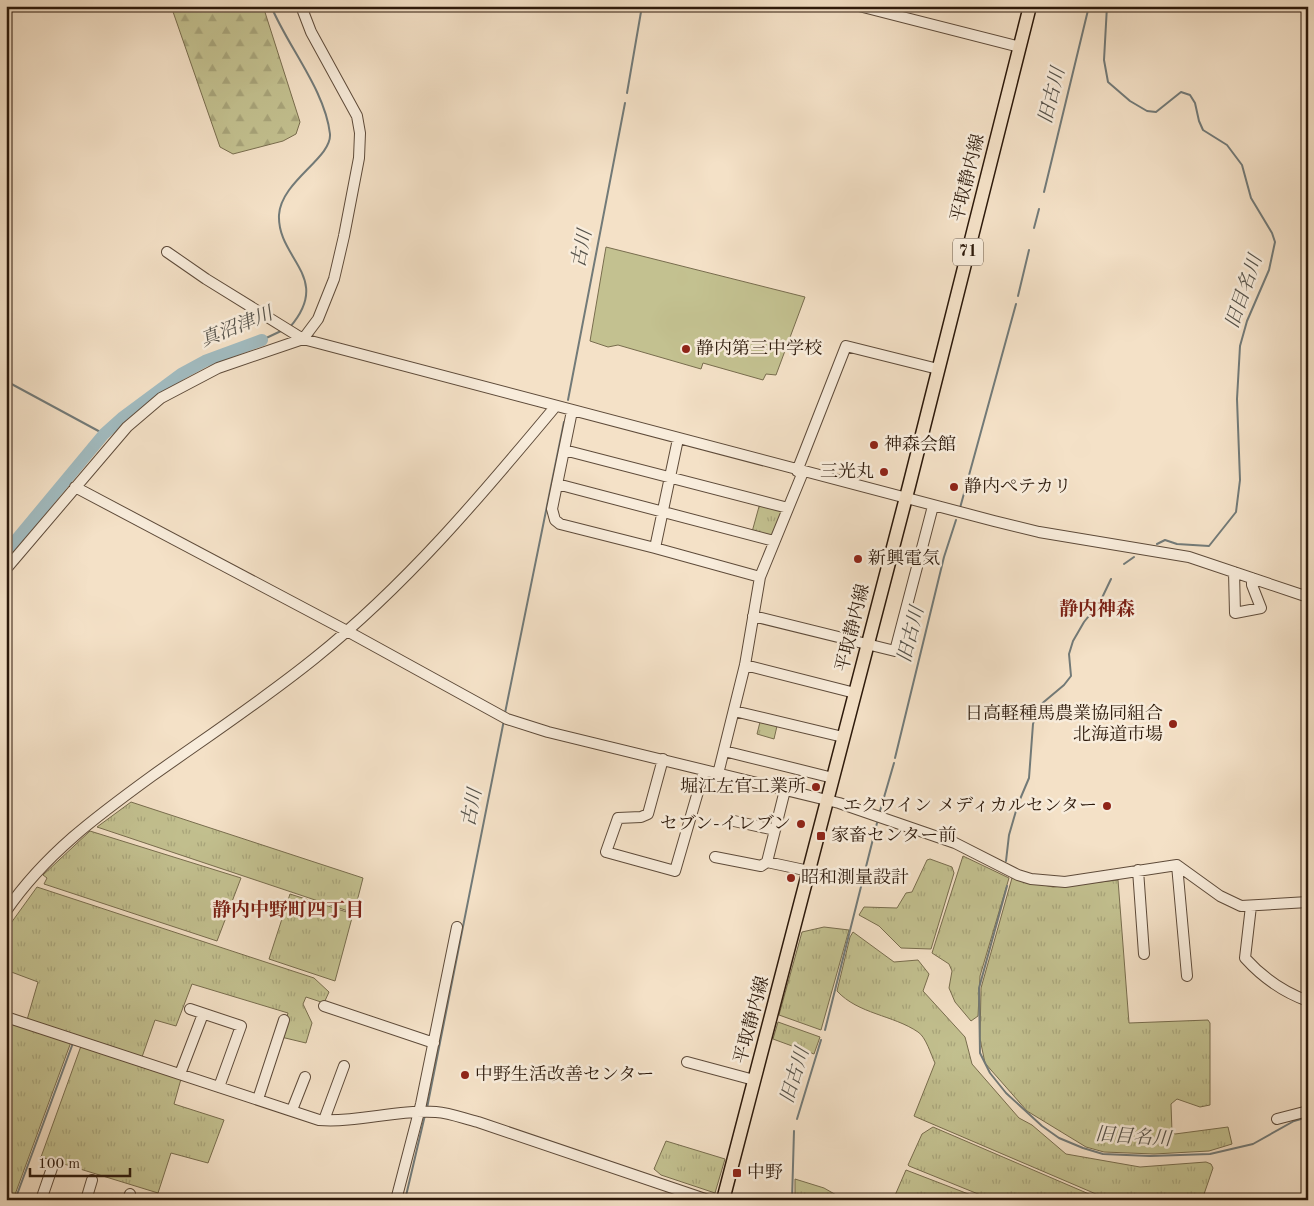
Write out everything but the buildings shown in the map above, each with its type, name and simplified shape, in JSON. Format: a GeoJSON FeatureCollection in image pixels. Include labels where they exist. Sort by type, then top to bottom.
{"type":"FeatureCollection","features":[{"type":"Feature","properties":{"kind":"main road","name":"平取静内線"},"geometry":{"type":"LineString","coordinates":[[723,1200],[905,499],[1030,6]]}},
{"type":"Feature","properties":{"kind":"street"},"geometry":{"type":"LineString","coordinates":[[6,569],[127,427],[161,398],[218,368],[304,339],[318,319],[334,279],[357,168],[360,134],[357,116],[312,32],[301,6]]}},
{"type":"Feature","properties":{"kind":"street"},"geometry":{"type":"LineString","coordinates":[[859,6],[1020,46]]}},
{"type":"Feature","properties":{"kind":"street"},"geometry":{"type":"LineString","coordinates":[[167,252],[206,280],[304,339],[572,412],[933,506],[1039,532],[1189,557],[1308,597]]}},
{"type":"Feature","properties":{"kind":"street"},"geometry":{"type":"LineString","coordinates":[[718,774],[745,665],[760,577],[788,508],[846,346],[938,369]]}},
{"type":"Feature","properties":{"kind":"street"},"geometry":{"type":"LineString","coordinates":[[6,911],[34,875],[86,824],[285,681],[347,631],[406,578],[451,530],[554,407]]}},
{"type":"Feature","properties":{"kind":"street"},"geometry":{"type":"LineString","coordinates":[[572,412],[552,516],[560,524],[760,577]]}},
{"type":"Feature","properties":{"kind":"street"},"geometry":{"type":"LineString","coordinates":[[655,548],[678,439]]}},
{"type":"Feature","properties":{"kind":"street"},"geometry":{"type":"LineString","coordinates":[[564,450],[788,508]]}},
{"type":"Feature","properties":{"kind":"street"},"geometry":{"type":"LineString","coordinates":[[557,484],[774,541]]}},
{"type":"Feature","properties":{"kind":"street"},"geometry":{"type":"LineString","coordinates":[[75,487],[347,631],[504,718],[548,732],[827,800],[956,843],[1018,875],[1031,879],[1065,882],[1177,864],[1230,901],[1241,906],[1308,902]]}},
{"type":"Feature","properties":{"kind":"street"},"geometry":{"type":"LineString","coordinates":[[753,616],[895,651],[933,506]]}},
{"type":"Feature","properties":{"kind":"street"},"geometry":{"type":"LineString","coordinates":[[1234,572],[1235,613],[1261,608],[1252,585],[1252,578]]}},
{"type":"Feature","properties":{"kind":"street"},"geometry":{"type":"LineString","coordinates":[[745,665],[855,693]]}},
{"type":"Feature","properties":{"kind":"street"},"geometry":{"type":"LineString","coordinates":[[734,711],[843,737]]}},
{"type":"Feature","properties":{"kind":"street"},"geometry":{"type":"LineString","coordinates":[[724,750],[833,778]]}},
{"type":"Feature","properties":{"kind":"street"},"geometry":{"type":"LineString","coordinates":[[663,759],[648,814],[641,817],[618,818],[606,852],[675,872],[704,771]]}},
{"type":"Feature","properties":{"kind":"street"},"geometry":{"type":"LineString","coordinates":[[715,857],[761,866],[766,862],[785,790]]}},
{"type":"Feature","properties":{"kind":"street"},"geometry":{"type":"LineString","coordinates":[[734,821],[775,830]]}},
{"type":"Feature","properties":{"kind":"street"},"geometry":{"type":"LineString","coordinates":[[766,862],[809,871]]}},
{"type":"Feature","properties":{"kind":"street"},"geometry":{"type":"LineString","coordinates":[[1177,864],[1187,976]]}},
{"type":"Feature","properties":{"kind":"street"},"geometry":{"type":"LineString","coordinates":[[1138,870],[1144,954]]}},
{"type":"Feature","properties":{"kind":"street"},"geometry":{"type":"LineString","coordinates":[[1251,906],[1245,958],[1274,985],[1292,996],[1308,1001]]}},
{"type":"Feature","properties":{"kind":"street"},"geometry":{"type":"LineString","coordinates":[[396,1200],[424,1113],[434,1042],[457,927]]}},
{"type":"Feature","properties":{"kind":"street"},"geometry":{"type":"LineString","coordinates":[[324,1006],[434,1042]]}},
{"type":"Feature","properties":{"kind":"street"},"geometry":{"type":"LineString","coordinates":[[190,1009],[241,1026],[219,1086]]}},
{"type":"Feature","properties":{"kind":"street"},"geometry":{"type":"LineString","coordinates":[[180,1074],[203,1014]]}},
{"type":"Feature","properties":{"kind":"street"},"geometry":{"type":"LineString","coordinates":[[6,1017],[324,1120],[346,1121],[424,1113],[449,1114],[478,1122],[708,1200]]}},
{"type":"Feature","properties":{"kind":"street"},"geometry":{"type":"LineString","coordinates":[[258,1099],[284,1020]]}},
{"type":"Feature","properties":{"kind":"street"},"geometry":{"type":"LineString","coordinates":[[687,1062],[754,1080]]}},
{"type":"Feature","properties":{"kind":"street"},"geometry":{"type":"LineString","coordinates":[[324,1120],[344,1066]]}},
{"type":"Feature","properties":{"kind":"street"},"geometry":{"type":"LineString","coordinates":[[292,1110],[305,1077]]}},
{"type":"Feature","properties":{"kind":"street"},"geometry":{"type":"LineString","coordinates":[[1277,1119],[1308,1111]]}},
{"type":"Feature","properties":{"kind":"street"},"geometry":{"type":"LineString","coordinates":[[41,1200],[52,1168]]}},
{"type":"Feature","properties":{"kind":"street"},"geometry":{"type":"LineString","coordinates":[[86,1200],[92,1180]]}},
{"type":"Feature","properties":{"kind":"green space"},"geometry":{"type":"Polygon","coordinates":[[[171,6],[263,6],[300,122],[296,134],[283,141],[233,154],[220,147],[171,6]]]}},
{"type":"Feature","properties":{"kind":"green space"},"geometry":{"type":"Polygon","coordinates":[[[606,247],[805,297],[776,375],[766,374],[763,380],[703,363],[701,369],[618,345],[608,347],[590,341],[606,247]]]}},
{"type":"Feature","properties":{"kind":"green space"},"geometry":{"type":"Polygon","coordinates":[[[760,503],[783,512],[773,535],[770,537],[752,532],[760,503]]]}},
{"type":"Feature","properties":{"kind":"green space"},"geometry":{"type":"Polygon","coordinates":[[[760,722],[777,726],[774,739],[757,734],[760,722]]]}},
{"type":"Feature","properties":{"kind":"green space"},"geometry":{"type":"Polygon","coordinates":[[[131,802],[363,878],[354,913],[97,827],[131,802]]]}},
{"type":"Feature","properties":{"kind":"green space"},"geometry":{"type":"Polygon","coordinates":[[[90,831],[241,878],[217,941],[44,884],[47,878],[43,875],[90,831]]]}},
{"type":"Feature","properties":{"kind":"green space"},"geometry":{"type":"Polygon","coordinates":[[[963,856],[1009,878],[980,976],[978,1016],[971,1021],[955,1002],[949,988],[952,971],[949,964],[932,953],[963,856]]]}},
{"type":"Feature","properties":{"kind":"green space"},"geometry":{"type":"Polygon","coordinates":[[[930,859],[952,867],[954,873],[931,949],[901,948],[879,926],[859,915],[864,907],[897,908],[906,893],[912,892],[927,860],[930,859]]]}},
{"type":"Feature","properties":{"kind":"green space"},"geometry":{"type":"Polygon","coordinates":[[[1012,878],[1053,887],[1118,880],[1129,1023],[1208,1020],[1210,1023],[1210,1105],[1200,1107],[1177,1099],[1171,1104],[1172,1132],[1175,1134],[1228,1127],[1232,1144],[1209,1151],[1154,1154],[1104,1152],[1086,1147],[1027,1111],[985,1063],[980,1039],[981,988],[1012,878]]]}},
{"type":"Feature","properties":{"kind":"green space"},"geometry":{"type":"Polygon","coordinates":[[[37,887],[314,978],[329,992],[324,1003],[306,997],[303,1004],[312,1023],[306,1043],[281,1037],[288,1013],[192,984],[176,1026],[155,1020],[142,1057],[27,1020],[38,982],[6,970],[6,930],[37,887]]]}},
{"type":"Feature","properties":{"kind":"green space"},"geometry":{"type":"Polygon","coordinates":[[[290,894],[353,914],[335,981],[269,959],[290,894]]]}},
{"type":"Feature","properties":{"kind":"green space"},"geometry":{"type":"Polygon","coordinates":[[[824,927],[849,930],[821,1030],[779,1015],[802,932],[824,927]]]}},
{"type":"Feature","properties":{"kind":"green space"},"geometry":{"type":"Polygon","coordinates":[[[853,932],[894,962],[918,960],[929,974],[923,991],[965,1037],[972,1064],[1019,1118],[1032,1125],[1066,1154],[1140,1167],[1206,1162],[1211,1164],[1213,1168],[1202,1200],[1110,1200],[914,1116],[935,1063],[921,1034],[908,1026],[855,1005],[837,991],[850,937],[853,932]]]}},
{"type":"Feature","properties":{"kind":"green space"},"geometry":{"type":"Polygon","coordinates":[[[6,1022],[71,1042],[13,1200],[6,1200],[6,1022]]]}},
{"type":"Feature","properties":{"kind":"green space"},"geometry":{"type":"Polygon","coordinates":[[[778,1022],[820,1037],[814,1054],[773,1039],[778,1022]]]}},
{"type":"Feature","properties":{"kind":"green space"},"geometry":{"type":"Polygon","coordinates":[[[81,1046],[181,1079],[174,1104],[224,1120],[208,1163],[171,1153],[158,1193],[41,1157],[81,1046]]]}},
{"type":"Feature","properties":{"kind":"green space"},"geometry":{"type":"Polygon","coordinates":[[[933,1127],[1103,1200],[993,1200],[909,1166],[922,1134],[933,1127]]]}},
{"type":"Feature","properties":{"kind":"green space"},"geometry":{"type":"Polygon","coordinates":[[[666,1141],[725,1159],[715,1193],[661,1175],[654,1169],[666,1141]]]}},
{"type":"Feature","properties":{"kind":"green space"},"geometry":{"type":"Polygon","coordinates":[[[906,1170],[984,1200],[893,1200],[906,1170]]]}},
{"type":"Feature","properties":{"kind":"green space"},"geometry":{"type":"Polygon","coordinates":[[[795,1179],[824,1188],[845,1200],[795,1200],[795,1179]]]}},
{"type":"Feature","properties":{"kind":"waterway","name":"真沼津川"},"geometry":{"type":"LineString","coordinates":[[271,6],[314,85],[327,118],[330,134],[323,152],[288,191],[279,215],[281,230],[286,244],[305,281],[306,295],[302,310],[290,327]]}},
{"type":"Feature","properties":{"kind":"waterway","name":"古川"},"geometry":{"type":"LineString","coordinates":[[627,93],[642,6]]}},
{"type":"Feature","properties":{"kind":"waterway","name":"旧古川"},"geometry":{"type":"LineString","coordinates":[[1044,192],[1089,6]]}},
{"type":"Feature","properties":{"kind":"waterway","name":"旧目名川"},"geometry":{"type":"LineString","coordinates":[[1107,6],[1104,60],[1108,82],[1130,101],[1147,111],[1156,112],[1181,92],[1190,95],[1195,103],[1203,130],[1227,145],[1242,165],[1251,198],[1272,233],[1275,242],[1269,270],[1247,321],[1240,346],[1237,399],[1240,480],[1236,512],[1209,546],[1177,544],[1165,540],[1157,544]]}},
{"type":"Feature","properties":{"kind":"waterway","name":"古川"},"geometry":{"type":"LineString","coordinates":[[568,400],[625,103]]}},
{"type":"Feature","properties":{"kind":"waterway","name":"旧古川"},"geometry":{"type":"LineString","coordinates":[[1034,228],[1039,209]]}},
{"type":"Feature","properties":{"kind":"waterway","name":"旧古川"},"geometry":{"type":"LineString","coordinates":[[1018,296],[1029,250]]}},
{"type":"Feature","properties":{"kind":"waterway","name":"旧古川"},"geometry":{"type":"LineString","coordinates":[[960,508],[1016,304]]}},
{"type":"Feature","properties":{"kind":"waterway","name":"真沼津川"},"geometry":{"type":"LineString","coordinates":[[262,340],[281,331]]}},
{"type":"Feature","properties":{"kind":"waterway","name":"真沼津川"},"geometry":{"type":"LineString","coordinates":[[6,552],[104,434],[123,417],[181,374],[205,361],[262,340]]}},
{"type":"Feature","properties":{"kind":"waterway"},"geometry":{"type":"LineString","coordinates":[[6,381],[104,434]]}},
{"type":"Feature","properties":{"kind":"waterway","name":"古川"},"geometry":{"type":"LineString","coordinates":[[505,713],[564,422]]}},
{"type":"Feature","properties":{"kind":"waterway","name":"旧古川"},"geometry":{"type":"LineString","coordinates":[[895,758],[944,557],[956,520]]}},
{"type":"Feature","properties":{"kind":"waterway","name":"旧目名川"},"geometry":{"type":"LineString","coordinates":[[1124,564],[1134,557]]}},
{"type":"Feature","properties":{"kind":"waterway","name":"旧目名川"},"geometry":{"type":"LineString","coordinates":[[1006,861],[1009,835],[1018,804],[1029,778],[1033,724],[1039,706],[1064,685],[1071,676],[1069,654],[1073,641],[1084,622],[1100,602],[1111,579]]}},
{"type":"Feature","properties":{"kind":"waterway","name":"古川"},"geometry":{"type":"LineString","coordinates":[[427,1108],[504,720]]}},
{"type":"Feature","properties":{"kind":"waterway","name":"旧古川"},"geometry":{"type":"LineString","coordinates":[[880,811],[894,763]]}},
{"type":"Feature","properties":{"kind":"waterway","name":"旧古川"},"geometry":{"type":"LineString","coordinates":[[825,1030],[877,823]]}},
{"type":"Feature","properties":{"kind":"waterway","name":"旧目名川"},"geometry":{"type":"LineString","coordinates":[[1007,886],[979,988],[980,1053],[990,1073],[1006,1093],[1042,1126],[1059,1138],[1103,1154],[1150,1156],[1210,1154],[1253,1144],[1294,1121],[1308,1117]]}},
{"type":"Feature","properties":{"kind":"waterway","name":"旧古川"},"geometry":{"type":"LineString","coordinates":[[797,1119],[821,1040]]}},
{"type":"Feature","properties":{"kind":"waterway"},"geometry":{"type":"LineString","coordinates":[[15,1200],[73,1043]]}},
{"type":"Feature","properties":{"kind":"waterway","name":"古川"},"geometry":{"type":"LineString","coordinates":[[405,1200],[425,1115]]}},
{"type":"Feature","properties":{"kind":"waterway","name":"旧古川"},"geometry":{"type":"LineString","coordinates":[[792,1200],[794,1131]]}},
{"type":"Feature","properties":{"kind":"place","name":"静内第三中学校"},"geometry":{"type":"Point","coordinates":[686,349]}},
{"type":"Feature","properties":{"kind":"place","name":"神森会館"},"geometry":{"type":"Point","coordinates":[874,445]}},
{"type":"Feature","properties":{"kind":"place","name":"三光丸"},"geometry":{"type":"Point","coordinates":[884,472]}},
{"type":"Feature","properties":{"kind":"place","name":"静内ぺテカリ"},"geometry":{"type":"Point","coordinates":[954,487]}},
{"type":"Feature","properties":{"kind":"place","name":"新興電気"},"geometry":{"type":"Point","coordinates":[858,559]}},
{"type":"Feature","properties":{"kind":"place","name":"日高軽種馬農業協同組合 北海道市場"},"geometry":{"type":"Point","coordinates":[1173,724]}},
{"type":"Feature","properties":{"kind":"place","name":"堀江左官工業所"},"geometry":{"type":"Point","coordinates":[816,787]}},
{"type":"Feature","properties":{"kind":"place","name":"エクワイン メディカルセンター"},"geometry":{"type":"Point","coordinates":[1107,806]}},
{"type":"Feature","properties":{"kind":"place","name":"セブン-イレブン"},"geometry":{"type":"Point","coordinates":[801,824]}},
{"type":"Feature","properties":{"kind":"place","name":"家畜センター前"},"geometry":{"type":"Point","coordinates":[821,836]}},
{"type":"Feature","properties":{"kind":"place","name":"昭和測量設計"},"geometry":{"type":"Point","coordinates":[791,878]}},
{"type":"Feature","properties":{"kind":"place","name":"中野生活改善センター"},"geometry":{"type":"Point","coordinates":[465,1075]}},
{"type":"Feature","properties":{"kind":"place","name":"中野"},"geometry":{"type":"Point","coordinates":[737,1173]}},
{"type":"Feature","properties":{"kind":"district","name":"静内神森"},"geometry":{"type":"Point","coordinates":[1097,610]}},
{"type":"Feature","properties":{"kind":"district","name":"静内中野町四丁目"},"geometry":{"type":"Point","coordinates":[288,911]}}]}
